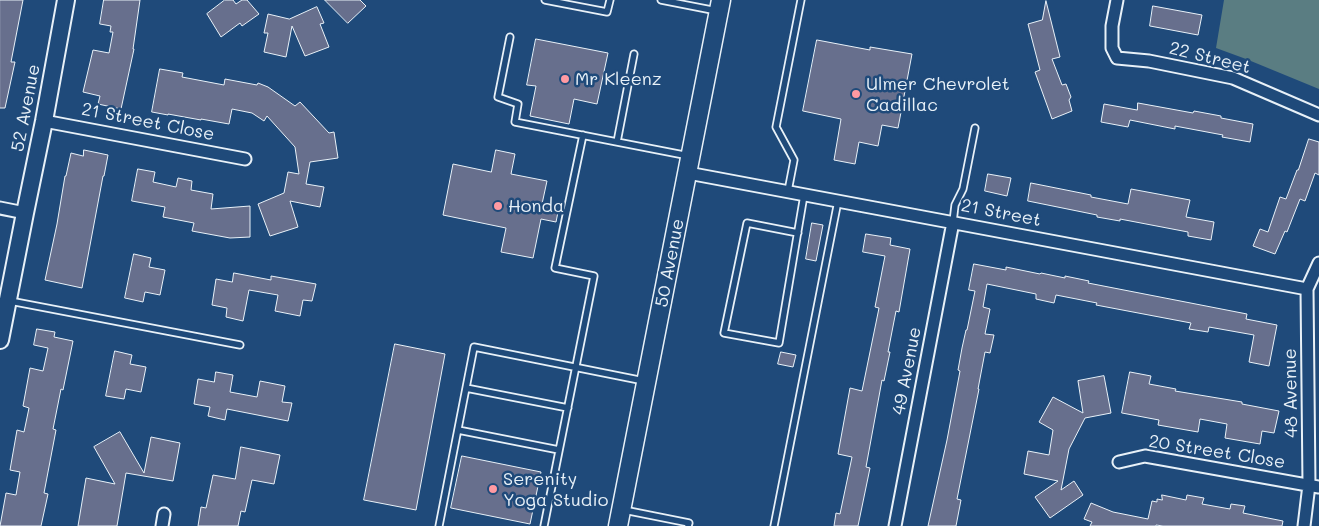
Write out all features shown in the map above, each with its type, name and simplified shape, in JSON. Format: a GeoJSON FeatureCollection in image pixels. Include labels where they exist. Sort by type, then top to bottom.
{"type":"FeatureCollection","features":[{"type":"Feature","properties":{"kind":"main road","name":"50 Avenue"},"geometry":{"type":"LineString","coordinates":[[620,518],[720,6]]}},
{"type":"Feature","properties":{"kind":"street","name":"52 Avenue"},"geometry":{"type":"LineString","coordinates":[[0,340],[66,0]]}},
{"type":"Feature","properties":{"kind":"street","name":"22 Street"},"geometry":{"type":"LineString","coordinates":[[1118,0],[1112,26],[1112,48],[1117,58],[1149,61],[1233,78],[1319,115]]}},
{"type":"Feature","properties":{"kind":"street","name":"21 Street Close"},"geometry":{"type":"LineString","coordinates":[[44,121],[245,159]]}},
{"type":"Feature","properties":{"kind":"street","name":"21 Street"},"geometry":{"type":"LineString","coordinates":[[690,165],[788,192],[1308,289]]}},
{"type":"Feature","properties":{"kind":"street"},"geometry":{"type":"LineString","coordinates":[[0,208],[25,213]]}},
{"type":"Feature","properties":{"kind":"street","name":"49 Avenue"},"geometry":{"type":"LineString","coordinates":[[895,526],[953,222]]}},
{"type":"Feature","properties":{"kind":"street","name":"48 Avenue"},"geometry":{"type":"LineString","coordinates":[[1304,526],[1314,486],[1308,289],[1319,262]]}},
{"type":"Feature","properties":{"kind":"street","name":"20 Street Close"},"geometry":{"type":"LineString","coordinates":[[1119,462],[1146,456],[1314,486]]}},
{"type":"Feature","properties":{"kind":"street"},"geometry":{"type":"LineString","coordinates":[[162,526],[164,514]]}},
{"type":"Feature","properties":{"kind":"lane"},"geometry":{"type":"LineString","coordinates":[[545,0],[607,12],[610,0]]}},
{"type":"Feature","properties":{"kind":"lane"},"geometry":{"type":"LineString","coordinates":[[661,0],[720,6]]}},
{"type":"Feature","properties":{"kind":"lane"},"geometry":{"type":"LineString","coordinates":[[788,192],[794,160],[776,127],[801,0]]}},
{"type":"Feature","properties":{"kind":"lane"},"geometry":{"type":"LineString","coordinates":[[510,37],[498,96],[518,104],[515,122],[617,142],[690,165]]}},
{"type":"Feature","properties":{"kind":"lane"},"geometry":{"type":"LineString","coordinates":[[617,142],[634,54]]}},
{"type":"Feature","properties":{"kind":"lane"},"geometry":{"type":"LineString","coordinates":[[953,222],[955,206],[963,189],[975,128]]}},
{"type":"Feature","properties":{"kind":"lane"},"geometry":{"type":"LineString","coordinates":[[544,526],[594,276],[556,268],[583,136]]}},
{"type":"Feature","properties":{"kind":"lane"},"geometry":{"type":"LineString","coordinates":[[798,233],[747,223],[724,333],[779,343],[798,233],[804,195]]}},
{"type":"Feature","properties":{"kind":"lane"},"geometry":{"type":"LineString","coordinates":[[774,526],[838,201]]}},
{"type":"Feature","properties":{"kind":"lane"},"geometry":{"type":"LineString","coordinates":[[8,301],[240,345]]}},
{"type":"Feature","properties":{"kind":"lane"},"geometry":{"type":"LineString","coordinates":[[439,526],[474,348],[647,382]]}},
{"type":"Feature","properties":{"kind":"lane"},"geometry":{"type":"LineString","coordinates":[[466,388],[568,408]]}},
{"type":"Feature","properties":{"kind":"lane"},"geometry":{"type":"LineString","coordinates":[[458,430],[559,450]]}},
{"type":"Feature","properties":{"kind":"lane"},"geometry":{"type":"LineString","coordinates":[[620,518],[689,523],[688,526]]}},
{"type":"Feature","properties":{"kind":"green space"},"geometry":{"type":"Polygon","coordinates":[[[1224,0],[1319,0],[1319,89],[1216,48],[1224,0]]]}},
{"type":"Feature","properties":{"kind":"building"},"geometry":{"type":"Polygon","coordinates":[[[0,0],[23,0],[11,62],[15,62],[5,108],[0,108],[0,0]]]}},
{"type":"Feature","properties":{"kind":"building"},"geometry":{"type":"Polygon","coordinates":[[[104,0],[140,0],[134,49],[121,109],[98,104],[100,96],[83,92],[93,50],[109,53],[113,32],[110,32],[111,26],[100,24],[104,0]]]}},
{"type":"Feature","properties":{"kind":"building"},"geometry":{"type":"Polygon","coordinates":[[[225,0],[233,0],[236,4],[242,0],[247,0],[259,14],[242,26],[240,23],[221,37],[207,14],[225,0]]]}},
{"type":"Feature","properties":{"kind":"building"},"geometry":{"type":"Polygon","coordinates":[[[325,0],[360,0],[366,6],[348,23],[325,0]]]}},
{"type":"Feature","properties":{"kind":"building"},"geometry":{"type":"Polygon","coordinates":[[[1046,1],[1060,57],[1052,59],[1062,85],[1066,84],[1071,97],[1069,100],[1072,111],[1052,119],[1035,72],[1040,70],[1028,24],[1042,20],[1046,1]]]}},
{"type":"Feature","properties":{"kind":"building"},"geometry":{"type":"Polygon","coordinates":[[[1153,6],[1202,15],[1198,35],[1150,26],[1153,6]]]}},
{"type":"Feature","properties":{"kind":"building"},"geometry":{"type":"Polygon","coordinates":[[[317,7],[324,23],[320,24],[329,47],[305,56],[292,26],[286,57],[264,52],[268,33],[264,33],[268,14],[289,19],[317,7]]]}},
{"type":"Feature","properties":{"kind":"building","name":"Mr Kleenz"},"geometry":{"type":"Polygon","coordinates":[[[536,39],[608,53],[597,104],[574,99],[569,124],[530,116],[536,86],[527,85],[536,39]]]}},
{"type":"Feature","properties":{"kind":"building","name":"Ulmer Chevrolet Cadillac"},"geometry":{"type":"Polygon","coordinates":[[[817,40],[870,50],[870,47],[912,54],[898,128],[882,125],[878,146],[859,142],[855,164],[834,160],[841,119],[803,111],[817,40]]]}},
{"type":"Feature","properties":{"kind":"building"},"geometry":{"type":"Polygon","coordinates":[[[160,69],[183,73],[182,77],[224,85],[225,79],[257,85],[258,83],[268,87],[295,106],[300,102],[329,133],[334,132],[338,158],[310,162],[306,184],[324,187],[320,207],[290,201],[298,227],[270,236],[258,204],[284,193],[288,172],[299,174],[295,147],[267,116],[264,121],[252,113],[232,109],[229,124],[152,112],[160,69]]]}},
{"type":"Feature","properties":{"kind":"building"},"geometry":{"type":"Polygon","coordinates":[[[1138,103],[1193,113],[1194,111],[1253,124],[1250,142],[1175,126],[1175,129],[1130,120],[1128,127],[1101,122],[1104,104],[1137,110],[1138,103]]]}},
{"type":"Feature","properties":{"kind":"building"},"geometry":{"type":"Polygon","coordinates":[[[1309,139],[1319,142],[1319,175],[1315,173],[1305,201],[1300,199],[1287,232],[1285,231],[1275,254],[1253,246],[1260,229],[1268,232],[1280,197],[1286,199],[1309,139]]]}},
{"type":"Feature","properties":{"kind":"building"},"geometry":{"type":"Polygon","coordinates":[[[84,150],[108,155],[82,288],[45,280],[71,153],[83,156],[84,150]]]}},
{"type":"Feature","properties":{"kind":"building","name":"Honda"},"geometry":{"type":"Polygon","coordinates":[[[496,150],[515,154],[511,174],[547,181],[542,204],[559,207],[556,222],[541,219],[533,258],[501,252],[506,228],[443,215],[453,164],[491,172],[496,150]]]}},
{"type":"Feature","properties":{"kind":"building"},"geometry":{"type":"Polygon","coordinates":[[[138,169],[155,172],[153,182],[176,187],[178,178],[192,181],[191,190],[213,194],[211,209],[250,206],[250,237],[230,238],[192,231],[194,223],[163,217],[165,207],[132,201],[138,169]]]}},
{"type":"Feature","properties":{"kind":"building"},"geometry":{"type":"Polygon","coordinates":[[[988,174],[1011,178],[1007,196],[985,191],[988,174]]]}},
{"type":"Feature","properties":{"kind":"building"},"geometry":{"type":"Polygon","coordinates":[[[1031,183],[1128,204],[1131,189],[1190,200],[1186,217],[1214,222],[1211,240],[1188,236],[1188,232],[1120,219],[1120,221],[1097,217],[1097,215],[1028,201],[1031,183]]]}},
{"type":"Feature","properties":{"kind":"building"},"geometry":{"type":"Polygon","coordinates":[[[812,223],[823,225],[816,261],[806,259],[812,223]]]}},
{"type":"Feature","properties":{"kind":"building"},"geometry":{"type":"Polygon","coordinates":[[[866,234],[891,238],[890,245],[910,249],[899,312],[896,311],[888,352],[890,352],[884,381],[882,380],[866,467],[870,468],[858,526],[834,526],[836,513],[840,514],[852,457],[838,454],[850,388],[862,391],[879,308],[875,307],[885,256],[863,252],[866,234]]]}},
{"type":"Feature","properties":{"kind":"building"},"geometry":{"type":"Polygon","coordinates":[[[134,254],[151,258],[149,267],[165,270],[160,295],[145,292],[143,302],[125,298],[134,254]]]}},
{"type":"Feature","properties":{"kind":"building"},"geometry":{"type":"Polygon","coordinates":[[[974,264],[1006,270],[1006,267],[1065,278],[1065,276],[1089,281],[1088,283],[1247,314],[1246,319],[1277,325],[1269,366],[1249,362],[1254,335],[1209,327],[1208,332],[1189,329],[1191,323],[1096,305],[1097,303],[1056,295],[1054,303],[1036,299],[1036,294],[987,284],[983,307],[990,309],[985,334],[994,335],[990,353],[985,352],[957,499],[961,500],[956,526],[928,526],[947,440],[960,371],[958,370],[962,348],[975,291],[969,290],[974,264]]]}},
{"type":"Feature","properties":{"kind":"building"},"geometry":{"type":"Polygon","coordinates":[[[234,273],[271,280],[271,276],[316,284],[312,301],[303,300],[300,316],[275,311],[278,295],[249,290],[243,321],[226,317],[227,308],[212,305],[216,279],[232,282],[234,273]]]}},
{"type":"Feature","properties":{"kind":"building"},"geometry":{"type":"Polygon","coordinates":[[[37,329],[55,332],[54,337],[73,341],[53,429],[56,430],[44,493],[48,494],[41,526],[0,526],[6,493],[16,495],[20,472],[10,470],[17,430],[24,432],[29,408],[23,406],[30,368],[43,371],[48,348],[34,345],[37,329]]]}},
{"type":"Feature","properties":{"kind":"building"},"geometry":{"type":"Polygon","coordinates":[[[395,344],[445,354],[416,510],[364,500],[395,344]]]}},
{"type":"Feature","properties":{"kind":"building"},"geometry":{"type":"Polygon","coordinates":[[[115,351],[132,355],[130,364],[146,367],[141,392],[126,389],[124,399],[106,396],[115,351]]]}},
{"type":"Feature","properties":{"kind":"building"},"geometry":{"type":"Polygon","coordinates":[[[781,352],[796,355],[793,367],[778,364],[781,352]]]}},
{"type":"Feature","properties":{"kind":"building"},"geometry":{"type":"Polygon","coordinates":[[[216,372],[233,375],[230,392],[257,397],[260,381],[285,386],[282,402],[292,403],[288,421],[227,409],[225,420],[208,416],[210,407],[194,404],[198,379],[214,382],[216,372]]]}},
{"type":"Feature","properties":{"kind":"building"},"geometry":{"type":"Polygon","coordinates":[[[1130,372],[1151,376],[1149,384],[1176,389],[1175,391],[1242,402],[1242,404],[1279,411],[1274,433],[1262,431],[1260,444],[1225,438],[1227,424],[1200,419],[1198,432],[1158,425],[1159,420],[1122,413],[1130,372]]]}},
{"type":"Feature","properties":{"kind":"building"},"geometry":{"type":"Polygon","coordinates":[[[1104,376],[1111,413],[1085,418],[1069,449],[1061,490],[1074,481],[1083,495],[1050,518],[1035,497],[1058,481],[1024,474],[1028,451],[1049,455],[1053,430],[1039,422],[1053,397],[1083,413],[1078,381],[1104,376]]]}},
{"type":"Feature","properties":{"kind":"building"},"geometry":{"type":"Polygon","coordinates":[[[120,432],[144,473],[151,437],[180,443],[173,481],[126,473],[117,526],[78,526],[86,478],[115,484],[94,447],[120,432]]]}},
{"type":"Feature","properties":{"kind":"building"},"geometry":{"type":"Polygon","coordinates":[[[241,447],[280,455],[274,484],[252,480],[245,512],[241,511],[238,526],[198,526],[201,507],[206,508],[213,475],[235,479],[241,447]]]}},
{"type":"Feature","properties":{"kind":"building"},"geometry":{"type":"Polygon","coordinates":[[[462,456],[541,472],[530,524],[451,508],[462,456]]]}},
{"type":"Feature","properties":{"kind":"building"},"geometry":{"type":"Polygon","coordinates":[[[1162,495],[1186,500],[1187,495],[1204,498],[1202,504],[1230,509],[1231,504],[1245,506],[1243,513],[1283,521],[1282,526],[1090,526],[1092,522],[1084,519],[1091,503],[1113,512],[1148,519],[1152,501],[1162,500],[1162,495]]]}},
{"type":"Feature","properties":{"kind":"place","name":"Mr Kleenz"},"geometry":{"type":"Point","coordinates":[565,79]}},
{"type":"Feature","properties":{"kind":"place","name":"Ulmer Chevrolet Cadillac"},"geometry":{"type":"Point","coordinates":[856,94]}},
{"type":"Feature","properties":{"kind":"place","name":"Honda"},"geometry":{"type":"Point","coordinates":[498,206]}},
{"type":"Feature","properties":{"kind":"place","name":"Serenity Yoga Studio"},"geometry":{"type":"Point","coordinates":[493,489]}}]}
